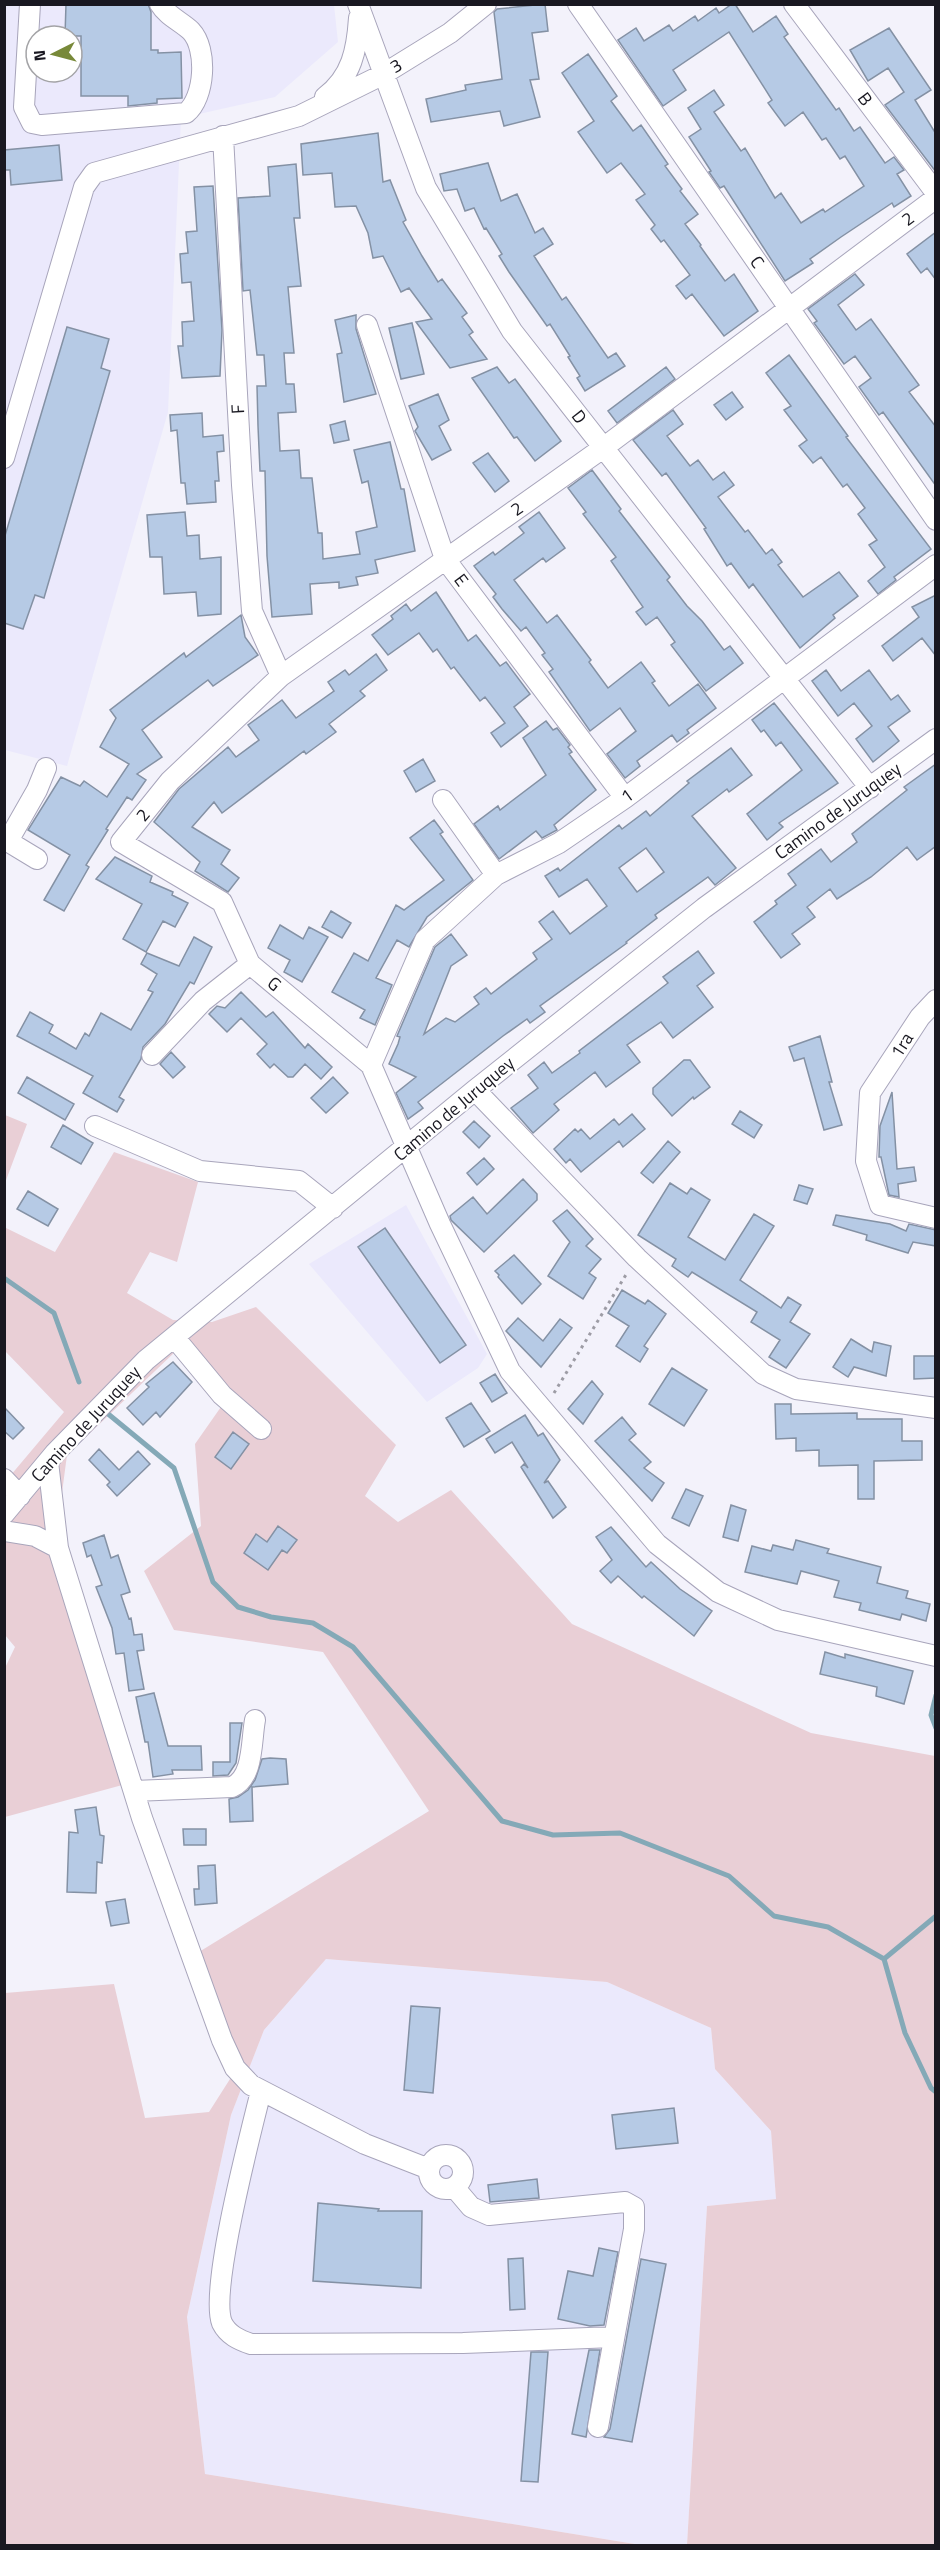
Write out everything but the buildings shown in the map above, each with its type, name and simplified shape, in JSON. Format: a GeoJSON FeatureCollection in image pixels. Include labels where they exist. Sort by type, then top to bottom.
{"type":"FeatureCollection","features":[{"type":"Feature","properties":{"kind":"street"},"geometry":{"type":"LineString","coordinates":[[30,4],[24,107],[32,123],[42,125],[186,113],[192,108],[198,96],[201,50],[193,33],[160,4]]}},
{"type":"Feature","properties":{"kind":"street","name":"3"},"geometry":{"type":"LineString","coordinates":[[4,458],[84,187],[94,173],[299,116],[382,75],[450,33],[486,4]]}},
{"type":"Feature","properties":{"kind":"street","name":"C"},"geometry":{"type":"LineString","coordinates":[[578,4],[936,520]]}},
{"type":"Feature","properties":{"kind":"street","name":"B"},"geometry":{"type":"LineString","coordinates":[[794,4],[936,193]]}},
{"type":"Feature","properties":{"kind":"street","name":"3"},"geometry":{"type":"LineString","coordinates":[[299,116],[333,91],[351,67],[357,43],[359,8]]}},
{"type":"Feature","properties":{"kind":"street","name":"D"},"geometry":{"type":"LineString","coordinates":[[359,8],[382,75],[432,198],[512,331],[870,788]]}},
{"type":"Feature","properties":{"kind":"street","name":"F"},"geometry":{"type":"LineString","coordinates":[[223,136],[242,485],[252,611],[281,676]]}},
{"type":"Feature","properties":{"kind":"street","name":"2"},"geometry":{"type":"LineString","coordinates":[[121,842],[170,781],[281,676],[603,448],[936,198]]}},
{"type":"Feature","properties":{"kind":"street","name":"E"},"geometry":{"type":"LineString","coordinates":[[367,325],[445,559],[626,798]]}},
{"type":"Feature","properties":{"kind":"street","name":"1"},"geometry":{"type":"LineString","coordinates":[[371,1065],[425,940],[496,875],[559,843],[626,798],[936,565]]}},
{"type":"Feature","properties":{"kind":"street","name":"Camino de Juruquey"},"geometry":{"type":"LineString","coordinates":[[4,1514],[48,1462],[146,1360],[406,1149],[475,1090],[704,908],[936,739]]}},
{"type":"Feature","properties":{"kind":"street"},"geometry":{"type":"LineString","coordinates":[[37,859],[6,840],[37,790],[46,768]]}},
{"type":"Feature","properties":{"kind":"street"},"geometry":{"type":"LineString","coordinates":[[443,800],[496,875]]}},
{"type":"Feature","properties":{"kind":"street","name":"G"},"geometry":{"type":"LineString","coordinates":[[121,842],[222,902],[250,964],[371,1065],[406,1149],[487,1328],[510,1371],[542,1412],[657,1544],[718,1592],[778,1620],[936,1656]]}},
{"type":"Feature","properties":{"kind":"street"},"geometry":{"type":"LineString","coordinates":[[152,1055],[203,1000],[250,964]]}},
{"type":"Feature","properties":{"kind":"street","name":"1ra"},"geometry":{"type":"LineString","coordinates":[[936,1000],[920,1017],[870,1093],[866,1161],[880,1205],[936,1218]]}},
{"type":"Feature","properties":{"kind":"street"},"geometry":{"type":"LineString","coordinates":[[475,1090],[637,1258],[764,1374],[796,1389],[936,1408]]}},
{"type":"Feature","properties":{"kind":"street"},"geometry":{"type":"LineString","coordinates":[[95,1126],[200,1171],[298,1181],[333,1208]]}},
{"type":"Feature","properties":{"kind":"street"},"geometry":{"type":"LineString","coordinates":[[174,1337],[222,1395],[261,1429]]}},
{"type":"Feature","properties":{"kind":"street"},"geometry":{"type":"LineString","coordinates":[[48,1462],[58,1548],[134,1791],[222,2040],[235,2068],[251,2085],[261,2091],[364,2144],[429,2169]]}},
{"type":"Feature","properties":{"kind":"street"},"geometry":{"type":"LineString","coordinates":[[4,1479],[20,1496]]}},
{"type":"Feature","properties":{"kind":"street"},"geometry":{"type":"LineString","coordinates":[[4,1531],[35,1536],[58,1548]]}},
{"type":"Feature","properties":{"kind":"street"},"geometry":{"type":"LineString","coordinates":[[134,1791],[232,1787],[241,1783],[247,1774],[255,1720]]}},
{"type":"Feature","properties":{"kind":"street"},"geometry":{"type":"LineString","coordinates":[[261,2091],[236,2193],[219,2302],[222,2322],[232,2336],[251,2344],[463,2343],[613,2337]]}},
{"type":"Feature","properties":{"kind":"street"},"geometry":{"type":"LineString","coordinates":[[429,2169],[440,2156],[456,2159],[463,2175],[454,2187]]}},
{"type":"Feature","properties":{"kind":"street"},"geometry":{"type":"LineString","coordinates":[[429,2169],[431,2180],[438,2187],[454,2187],[471,2207],[489,2215],[631,2204],[636,2214],[634,2229],[598,2427]]}},
{"type":"Feature","properties":{"kind":"path"},"geometry":{"type":"LineString","coordinates":[[542,1412],[579,1356],[594,1326],[637,1258]]}},
{"type":"Feature","properties":{"kind":"shaded area"},"geometry":{"type":"Polygon","coordinates":[[[4,5],[334,5],[338,42],[275,97],[181,118],[168,412],[67,766],[5,750],[4,5]]]}},
{"type":"Feature","properties":{"kind":"shaded area"},"geometry":{"type":"Polygon","coordinates":[[[5,1115],[27,1124],[5,1183],[5,1115]]]}},
{"type":"Feature","properties":{"kind":"shaded area"},"geometry":{"type":"Polygon","coordinates":[[[114,1152],[198,1182],[177,1262],[150,1252],[127,1293],[173,1320],[212,1322],[256,1307],[396,1445],[365,1496],[398,1522],[451,1490],[572,1624],[811,1733],[935,1756],[935,2545],[687,2545],[707,2206],[776,2199],[771,2131],[715,2069],[711,2028],[607,1982],[326,1959],[264,2030],[231,2115],[187,2317],[205,2474],[641,2545],[5,2545],[5,1993],[114,1984],[145,2118],[209,2112],[237,2068],[194,1955],[429,1811],[323,1652],[174,1630],[144,1571],[201,1526],[195,1444],[223,1404],[177,1350],[67,1455],[54,1553],[126,1784],[5,1817],[5,1668],[15,1647],[5,1635],[5,1482],[64,1412],[5,1351],[4,1227],[55,1252],[114,1152]]]}},
{"type":"Feature","properties":{"kind":"shaded area"},"geometry":{"type":"Polygon","coordinates":[[[406,1205],[487,1354],[478,1368],[427,1402],[309,1264],[406,1205]]]}},
{"type":"Feature","properties":{"kind":"shaded area"},"geometry":{"type":"Polygon","coordinates":[[[326,1959],[607,1982],[711,2028],[715,2069],[771,2131],[776,2199],[707,2206],[687,2545],[641,2545],[205,2474],[187,2317],[231,2115],[264,2030],[326,1959]]]}},
{"type":"Feature","properties":{"kind":"waterway"},"geometry":{"type":"LineString","coordinates":[[4,1278],[54,1313],[79,1382]]}},
{"type":"Feature","properties":{"kind":"waterway"},"geometry":{"type":"LineString","coordinates":[[107,1413],[174,1468],[213,1582],[238,1607],[271,1617],[313,1623],[353,1647],[502,1821],[553,1835],[620,1833],[729,1876],[774,1916],[828,1927],[884,1959],[905,2033],[931,2088],[936,2092]]}},
{"type":"Feature","properties":{"kind":"waterway"},"geometry":{"type":"LineString","coordinates":[[936,1695],[931,1715],[936,1728]]}},
{"type":"Feature","properties":{"kind":"waterway"},"geometry":{"type":"LineString","coordinates":[[884,1959],[936,1916]]}}]}
